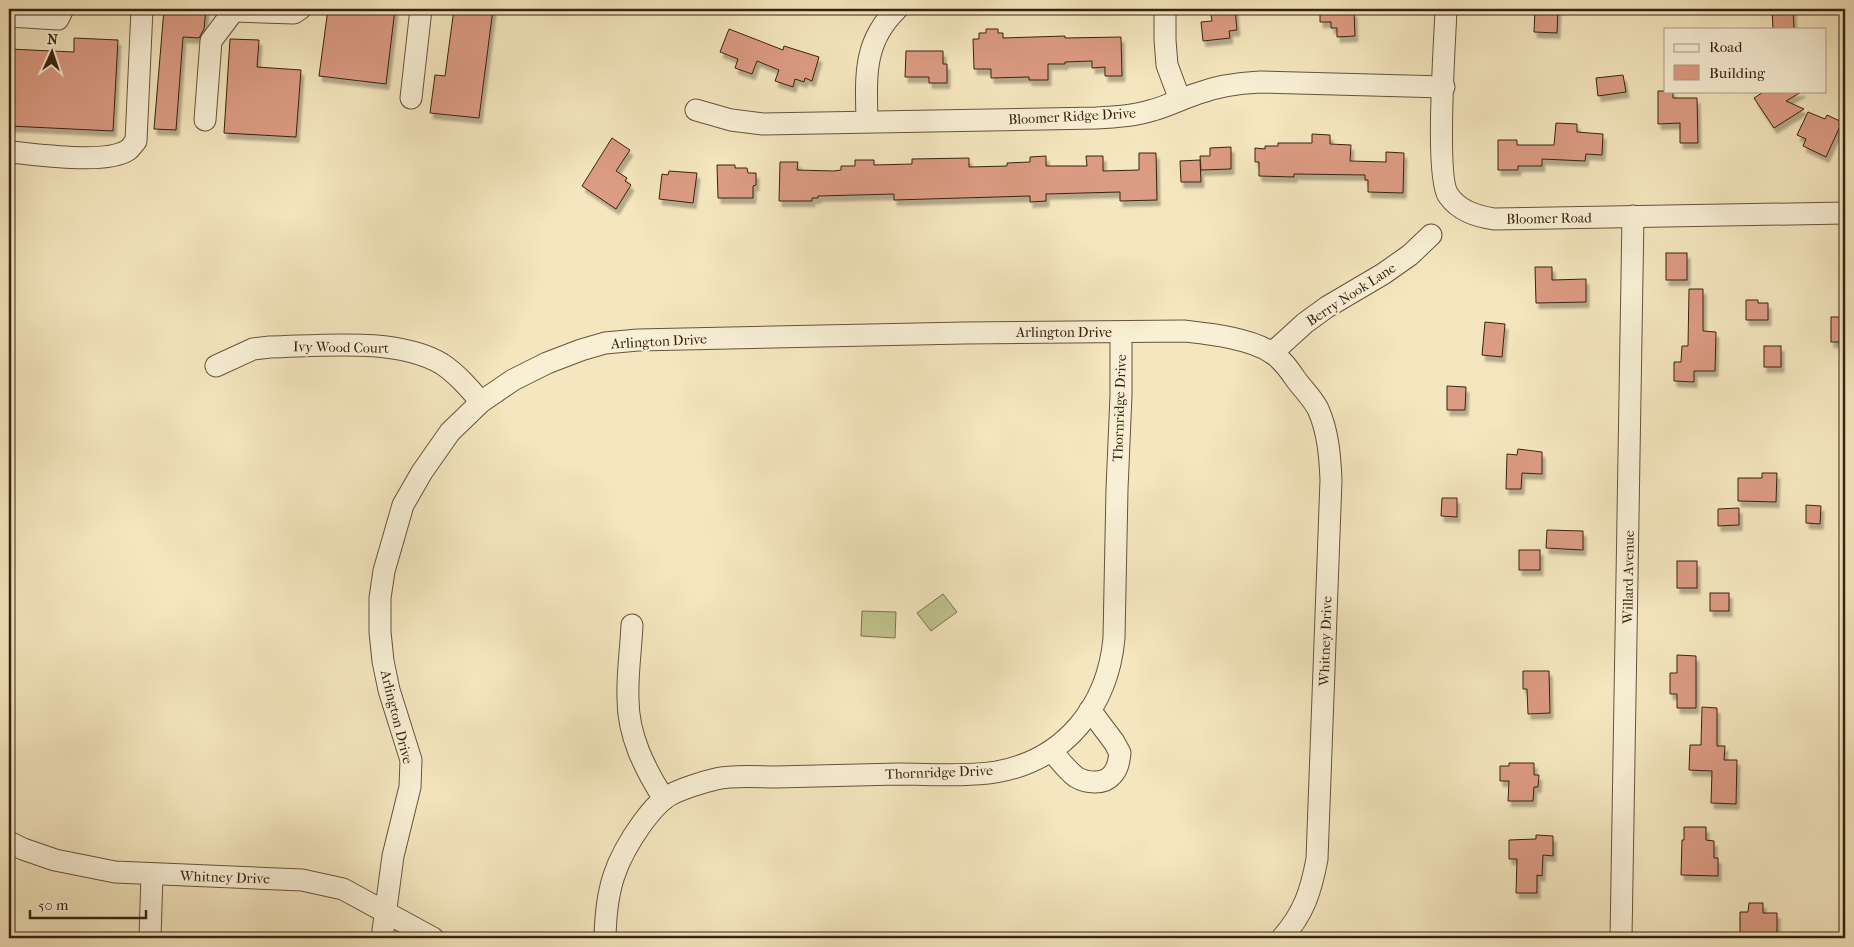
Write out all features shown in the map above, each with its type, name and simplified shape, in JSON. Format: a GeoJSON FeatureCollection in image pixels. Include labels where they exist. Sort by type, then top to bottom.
{"type":"FeatureCollection","features":[{"type":"Feature","properties":{"kind":"street"},"geometry":{"type":"LineString","coordinates":[[9,16],[58,19],[63,9]]}},
{"type":"Feature","properties":{"kind":"street"},"geometry":{"type":"LineString","coordinates":[[9,152],[98,158],[128,150],[136,142],[142,9]]}},
{"type":"Feature","properties":{"kind":"street"},"geometry":{"type":"LineString","coordinates":[[205,120],[211,41],[235,10],[294,13],[300,9]]}},
{"type":"Feature","properties":{"kind":"street"},"geometry":{"type":"LineString","coordinates":[[411,98],[421,9]]}},
{"type":"Feature","properties":{"kind":"street"},"geometry":{"type":"LineString","coordinates":[[867,121],[867,72],[874,38],[884,21],[897,9]]}},
{"type":"Feature","properties":{"kind":"street"},"geometry":{"type":"LineString","coordinates":[[1165,9],[1167,65],[1180,100]]}},
{"type":"Feature","properties":{"kind":"street","name":"Bloomer Road"},"geometry":{"type":"LineString","coordinates":[[1446,9],[1442,158],[1444,184],[1448,195],[1464,210],[1474,215],[1494,219],[1845,213]]}},
{"type":"Feature","properties":{"kind":"street","name":"Bloomer Ridge Drive"},"geometry":{"type":"LineString","coordinates":[[696,110],[731,120],[763,124],[1121,117],[1155,110],[1218,87],[1260,82],[1444,87]]}},
{"type":"Feature","properties":{"kind":"street","name":"Willard Avenue"},"geometry":{"type":"LineString","coordinates":[[1621,938],[1633,216]]}},
{"type":"Feature","properties":{"kind":"street","name":"Berry Nook Lane"},"geometry":{"type":"LineString","coordinates":[[1272,353],[1304,323],[1327,307],[1384,274],[1410,255],[1430,235]]}},
{"type":"Feature","properties":{"kind":"street","name":"Arlington Drive"},"geometry":{"type":"LineString","coordinates":[[382,938],[394,856],[410,786],[411,760],[389,690],[383,661],[380,632],[380,598],[384,571],[403,505],[422,472],[450,432],[481,402],[513,380],[547,363],[581,350],[605,343],[638,340],[944,333],[1184,331],[1238,339],[1272,353]]}},
{"type":"Feature","properties":{"kind":"street","name":"Thornridge Drive"},"geometry":{"type":"LineString","coordinates":[[605,938],[608,896],[614,872],[632,837],[648,815],[669,796],[717,778],[996,772],[1021,765],[1052,751],[1084,720],[1099,694],[1112,660],[1116,489],[1122,395],[1121,332]]}},
{"type":"Feature","properties":{"kind":"street","name":"Ivy Wood Court"},"geometry":{"type":"LineString","coordinates":[[216,366],[253,349],[386,346],[413,352],[442,365],[461,379],[481,402]]}},
{"type":"Feature","properties":{"kind":"street","name":"Whitney Drive"},"geometry":{"type":"LineString","coordinates":[[1272,353],[1286,366],[1318,408],[1330,454],[1331,480],[1317,859],[1313,884],[1305,905],[1293,925],[1282,938]]}},
{"type":"Feature","properties":{"kind":"street"},"geometry":{"type":"LineString","coordinates":[[632,625],[628,698],[630,720],[644,764],[664,799]]}},
{"type":"Feature","properties":{"kind":"street"},"geometry":{"type":"LineString","coordinates":[[1052,751],[1077,778],[1090,782],[1102,781],[1112,777],[1118,767],[1120,754],[1090,710]]}},
{"type":"Feature","properties":{"kind":"street","name":"Whitney Drive"},"geometry":{"type":"LineString","coordinates":[[9,842],[39,855],[83,867],[115,872],[302,880],[343,889],[433,938]]}},
{"type":"Feature","properties":{"kind":"street"},"geometry":{"type":"LineString","coordinates":[[150,938],[152,874]]}},
{"type":"Feature","properties":{"kind":"green space"},"geometry":{"type":"Polygon","coordinates":[[[943,594],[957,612],[931,631],[917,613],[943,594]]]}},
{"type":"Feature","properties":{"kind":"green space"},"geometry":{"type":"Polygon","coordinates":[[[862,611],[896,612],[895,638],[861,636],[862,611]]]}},
{"type":"Feature","properties":{"kind":"building"},"geometry":{"type":"Polygon","coordinates":[[[164,9],[206,9],[204,29],[199,38],[183,37],[176,130],[154,129],[164,9]]]}},
{"type":"Feature","properties":{"kind":"building"},"geometry":{"type":"Polygon","coordinates":[[[328,9],[395,9],[386,84],[319,76],[328,9]]]}},
{"type":"Feature","properties":{"kind":"building"},"geometry":{"type":"Polygon","coordinates":[[[454,9],[493,9],[479,118],[430,113],[435,75],[445,76],[454,9]]]}},
{"type":"Feature","properties":{"kind":"building"},"geometry":{"type":"Polygon","coordinates":[[[1210,9],[1235,9],[1237,30],[1229,31],[1230,38],[1203,41],[1201,22],[1212,21],[1210,9]]]}},
{"type":"Feature","properties":{"kind":"building"},"geometry":{"type":"Polygon","coordinates":[[[1320,9],[1350,9],[1350,12],[1354,11],[1355,36],[1337,37],[1337,28],[1331,28],[1331,22],[1320,22],[1320,9]]]}},
{"type":"Feature","properties":{"kind":"building"},"geometry":{"type":"Polygon","coordinates":[[[1535,9],[1558,9],[1557,33],[1534,32],[1535,9]]]}},
{"type":"Feature","properties":{"kind":"building"},"geometry":{"type":"Polygon","coordinates":[[[1772,9],[1793,9],[1794,28],[1773,28],[1772,9]]]}},
{"type":"Feature","properties":{"kind":"building"},"geometry":{"type":"Polygon","coordinates":[[[729,29],[783,50],[784,46],[819,57],[812,81],[805,78],[804,82],[795,79],[793,87],[775,81],[779,70],[757,61],[752,74],[735,68],[738,59],[720,52],[729,29]]]}},
{"type":"Feature","properties":{"kind":"building"},"geometry":{"type":"Polygon","coordinates":[[[986,29],[998,29],[998,33],[1003,33],[1003,38],[1121,37],[1122,76],[1105,76],[1105,67],[1092,68],[1092,61],[1048,64],[1048,80],[1029,80],[1029,77],[991,78],[991,69],[974,69],[973,39],[979,39],[979,33],[986,33],[986,29]]]}},
{"type":"Feature","properties":{"kind":"building"},"geometry":{"type":"Polygon","coordinates":[[[74,38],[118,40],[113,131],[9,126],[9,49],[74,52],[74,38]]]}},
{"type":"Feature","properties":{"kind":"building"},"geometry":{"type":"Polygon","coordinates":[[[230,39],[259,40],[257,67],[301,70],[296,137],[224,133],[230,39]]]}},
{"type":"Feature","properties":{"kind":"building"},"geometry":{"type":"Polygon","coordinates":[[[906,51],[943,51],[943,64],[947,64],[947,83],[929,83],[929,77],[905,77],[906,51]]]}},
{"type":"Feature","properties":{"kind":"building"},"geometry":{"type":"Polygon","coordinates":[[[1623,75],[1626,92],[1598,96],[1596,78],[1623,75]]]}},
{"type":"Feature","properties":{"kind":"building"},"geometry":{"type":"Polygon","coordinates":[[[1658,91],[1673,92],[1673,98],[1697,98],[1698,143],[1680,143],[1680,123],[1658,124],[1658,91]]]}},
{"type":"Feature","properties":{"kind":"building"},"geometry":{"type":"Polygon","coordinates":[[[1763,92],[1801,92],[1786,101],[1804,109],[1774,128],[1754,98],[1763,92]]]}},
{"type":"Feature","properties":{"kind":"building"},"geometry":{"type":"Polygon","coordinates":[[[1808,112],[1825,119],[1827,115],[1842,122],[1826,157],[1803,146],[1806,139],[1797,135],[1808,112]]]}},
{"type":"Feature","properties":{"kind":"building"},"geometry":{"type":"Polygon","coordinates":[[[1556,123],[1577,124],[1577,132],[1603,134],[1602,155],[1586,154],[1585,161],[1542,159],[1542,166],[1518,166],[1518,170],[1498,170],[1498,140],[1517,140],[1517,145],[1554,145],[1556,123]]]}},
{"type":"Feature","properties":{"kind":"building"},"geometry":{"type":"Polygon","coordinates":[[[1312,134],[1330,135],[1330,144],[1351,145],[1350,161],[1386,162],[1386,152],[1404,153],[1403,193],[1368,192],[1368,180],[1365,180],[1365,175],[1294,174],[1294,177],[1259,176],[1259,162],[1255,162],[1255,148],[1265,149],[1265,146],[1278,146],[1278,143],[1312,143],[1312,134]]]}},
{"type":"Feature","properties":{"kind":"building"},"geometry":{"type":"Polygon","coordinates":[[[612,138],[630,150],[616,171],[627,178],[625,181],[631,185],[616,209],[582,186],[612,138]]]}},
{"type":"Feature","properties":{"kind":"building"},"geometry":{"type":"Polygon","coordinates":[[[1231,147],[1231,169],[1201,170],[1200,156],[1210,156],[1210,148],[1231,147]]]}},
{"type":"Feature","properties":{"kind":"building"},"geometry":{"type":"Polygon","coordinates":[[[1139,153],[1156,153],[1157,200],[1120,201],[1120,192],[1046,194],[1046,201],[1030,202],[1030,196],[894,200],[894,194],[818,196],[818,198],[812,198],[812,201],[779,201],[780,162],[798,162],[797,170],[834,171],[841,170],[841,166],[855,166],[855,160],[874,160],[874,165],[912,164],[912,159],[969,158],[969,167],[1007,166],[1007,163],[1030,162],[1030,157],[1046,156],[1046,166],[1087,166],[1086,156],[1103,156],[1103,171],[1139,170],[1139,153]]]}},
{"type":"Feature","properties":{"kind":"building"},"geometry":{"type":"Polygon","coordinates":[[[1200,160],[1201,182],[1181,182],[1180,161],[1200,160]]]}},
{"type":"Feature","properties":{"kind":"building"},"geometry":{"type":"Polygon","coordinates":[[[717,165],[735,165],[735,168],[747,168],[748,173],[756,173],[753,198],[718,198],[717,165]]]}},
{"type":"Feature","properties":{"kind":"building"},"geometry":{"type":"Polygon","coordinates":[[[669,171],[697,173],[693,203],[659,199],[662,174],[668,175],[669,171]]]}},
{"type":"Feature","properties":{"kind":"building"},"geometry":{"type":"Polygon","coordinates":[[[1666,253],[1687,253],[1687,280],[1666,280],[1666,253]]]}},
{"type":"Feature","properties":{"kind":"building"},"geometry":{"type":"Polygon","coordinates":[[[1535,267],[1552,267],[1552,280],[1586,279],[1586,302],[1536,303],[1535,267]]]}},
{"type":"Feature","properties":{"kind":"building"},"geometry":{"type":"Polygon","coordinates":[[[1689,289],[1703,289],[1703,331],[1716,332],[1715,371],[1694,371],[1694,382],[1674,381],[1674,362],[1681,362],[1682,346],[1688,346],[1689,289]]]}},
{"type":"Feature","properties":{"kind":"building"},"geometry":{"type":"Polygon","coordinates":[[[1746,300],[1758,300],[1758,303],[1768,303],[1768,320],[1746,320],[1746,300]]]}},
{"type":"Feature","properties":{"kind":"building"},"geometry":{"type":"Polygon","coordinates":[[[1831,317],[1845,317],[1845,342],[1831,342],[1831,317]]]}},
{"type":"Feature","properties":{"kind":"building"},"geometry":{"type":"Polygon","coordinates":[[[1485,322],[1505,324],[1502,357],[1482,355],[1485,322]]]}},
{"type":"Feature","properties":{"kind":"building"},"geometry":{"type":"Polygon","coordinates":[[[1764,346],[1781,346],[1781,367],[1764,367],[1764,346]]]}},
{"type":"Feature","properties":{"kind":"building"},"geometry":{"type":"Polygon","coordinates":[[[1447,386],[1466,387],[1465,410],[1447,410],[1447,386]]]}},
{"type":"Feature","properties":{"kind":"building"},"geometry":{"type":"Polygon","coordinates":[[[1518,449],[1542,452],[1542,474],[1522,473],[1521,489],[1506,489],[1507,454],[1517,455],[1518,449]]]}},
{"type":"Feature","properties":{"kind":"building"},"geometry":{"type":"Polygon","coordinates":[[[1762,473],[1777,473],[1776,502],[1738,501],[1738,478],[1762,478],[1762,473]]]}},
{"type":"Feature","properties":{"kind":"building"},"geometry":{"type":"Polygon","coordinates":[[[1442,498],[1457,498],[1457,517],[1441,516],[1442,498]]]}},
{"type":"Feature","properties":{"kind":"building"},"geometry":{"type":"Polygon","coordinates":[[[1806,505],[1821,506],[1820,524],[1806,523],[1806,505]]]}},
{"type":"Feature","properties":{"kind":"building"},"geometry":{"type":"Polygon","coordinates":[[[1739,508],[1739,525],[1718,526],[1718,509],[1739,508]]]}},
{"type":"Feature","properties":{"kind":"building"},"geometry":{"type":"Polygon","coordinates":[[[1547,530],[1583,531],[1583,550],[1546,548],[1547,530]]]}},
{"type":"Feature","properties":{"kind":"building"},"geometry":{"type":"Polygon","coordinates":[[[1519,550],[1540,550],[1540,570],[1519,570],[1519,550]]]}},
{"type":"Feature","properties":{"kind":"building"},"geometry":{"type":"Polygon","coordinates":[[[1677,561],[1697,561],[1697,588],[1677,588],[1677,561]]]}},
{"type":"Feature","properties":{"kind":"building"},"geometry":{"type":"Polygon","coordinates":[[[1710,593],[1729,593],[1729,611],[1710,611],[1710,593]]]}},
{"type":"Feature","properties":{"kind":"building"},"geometry":{"type":"Polygon","coordinates":[[[1677,655],[1696,656],[1696,708],[1677,708],[1677,694],[1670,694],[1670,673],[1677,673],[1677,655]]]}},
{"type":"Feature","properties":{"kind":"building"},"geometry":{"type":"Polygon","coordinates":[[[1523,671],[1549,671],[1550,713],[1528,714],[1527,689],[1523,689],[1523,671]]]}},
{"type":"Feature","properties":{"kind":"building"},"geometry":{"type":"Polygon","coordinates":[[[1702,707],[1717,708],[1717,746],[1725,746],[1724,760],[1737,760],[1736,804],[1711,803],[1712,771],[1689,770],[1690,745],[1701,745],[1702,707]]]}},
{"type":"Feature","properties":{"kind":"building"},"geometry":{"type":"Polygon","coordinates":[[[1509,763],[1534,763],[1534,775],[1539,775],[1538,787],[1534,787],[1533,801],[1508,801],[1509,781],[1500,781],[1500,766],[1509,766],[1509,763]]]}},
{"type":"Feature","properties":{"kind":"building"},"geometry":{"type":"Polygon","coordinates":[[[1684,827],[1706,827],[1706,840],[1714,841],[1714,858],[1718,858],[1718,876],[1681,875],[1684,827]]]}},
{"type":"Feature","properties":{"kind":"building"},"geometry":{"type":"Polygon","coordinates":[[[1536,835],[1553,836],[1553,856],[1543,855],[1542,876],[1537,875],[1537,893],[1516,893],[1517,859],[1509,859],[1509,840],[1536,839],[1536,835]]]}},
{"type":"Feature","properties":{"kind":"building"},"geometry":{"type":"Polygon","coordinates":[[[1749,903],[1763,903],[1763,913],[1777,913],[1777,937],[1740,936],[1740,912],[1748,912],[1749,903]]]}}]}
